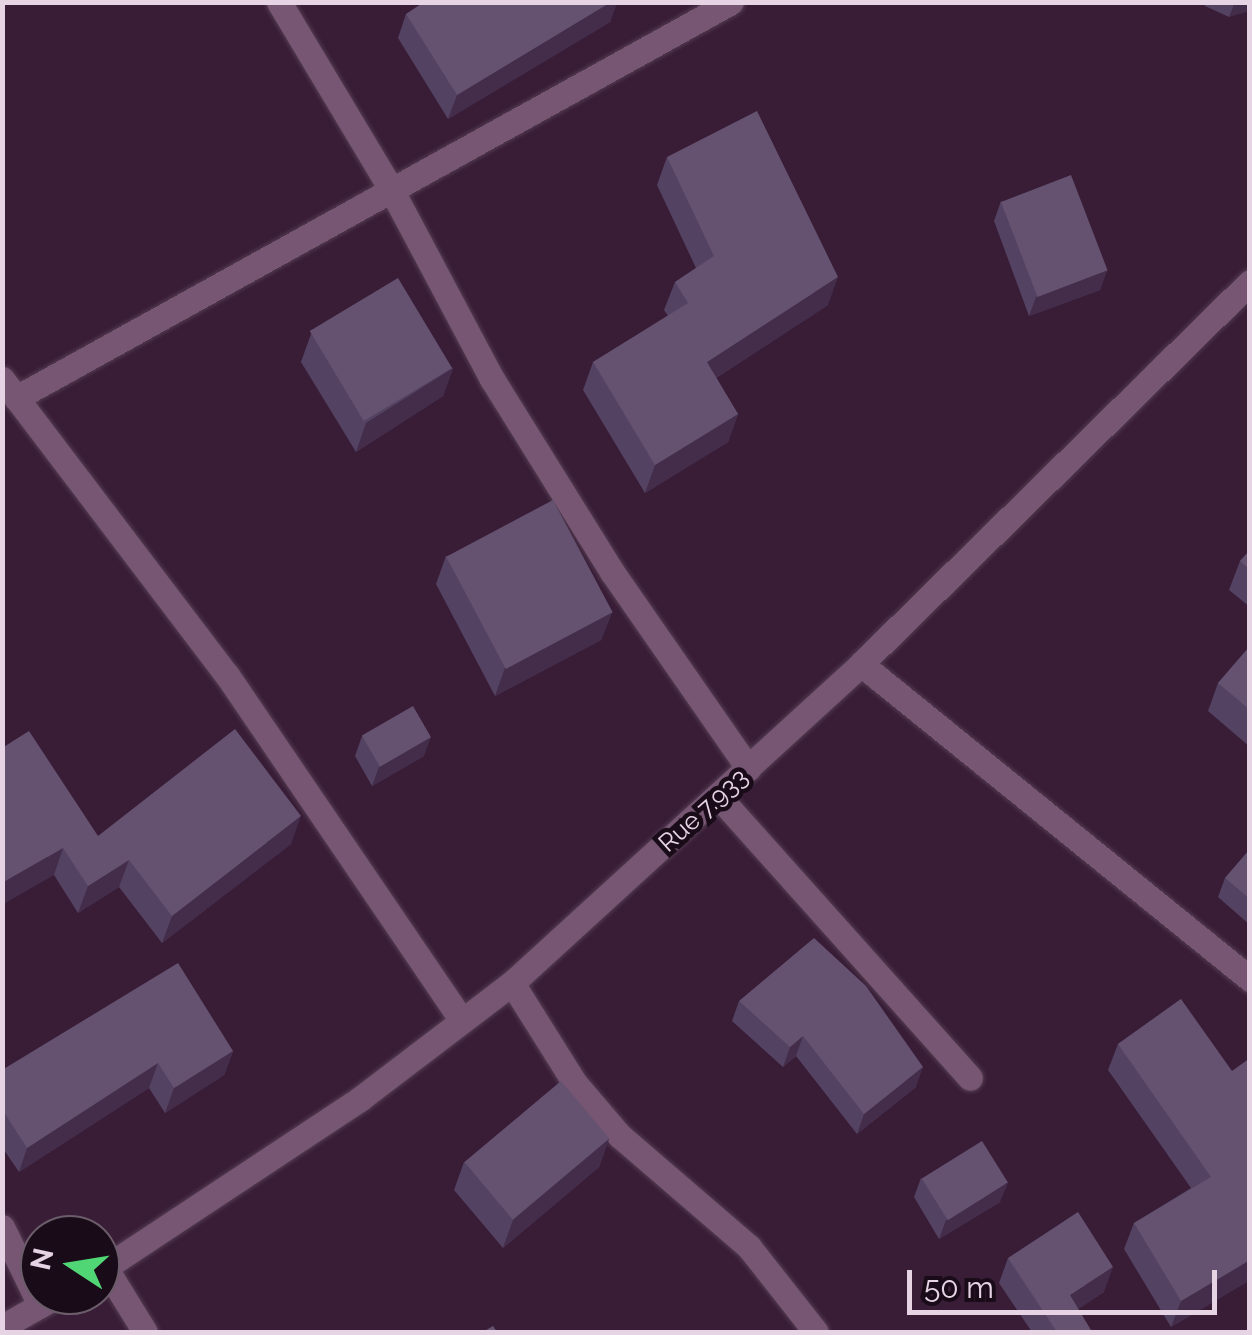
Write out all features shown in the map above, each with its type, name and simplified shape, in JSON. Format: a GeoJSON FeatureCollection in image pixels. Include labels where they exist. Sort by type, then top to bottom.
{"type":"FeatureCollection","features":[{"type":"Feature","properties":{"kind":"street"},"geometry":{"type":"LineString","coordinates":[[279,2],[392,192],[502,395],[612,572],[748,768]]}},
{"type":"Feature","properties":{"kind":"street"},"geometry":{"type":"LineString","coordinates":[[462,1021],[227,675],[9,389],[392,192],[731,2]]}},
{"type":"Feature","properties":{"kind":"street","name":"Rue 7.933"},"geometry":{"type":"LineString","coordinates":[[120,1258],[361,1098],[512,983],[861,664],[1250,282]]}},
{"type":"Feature","properties":{"kind":"street"},"geometry":{"type":"LineString","coordinates":[[861,664],[1250,979]]}},
{"type":"Feature","properties":{"kind":"street"},"geometry":{"type":"LineString","coordinates":[[718,796],[970,1078]]}},
{"type":"Feature","properties":{"kind":"street"},"geometry":{"type":"LineString","coordinates":[[512,983],[574,1082],[620,1136],[749,1247],[816,1332]]}},
{"type":"Feature","properties":{"kind":"street"},"geometry":{"type":"LineString","coordinates":[[2,1227],[20,1255]]}},
{"type":"Feature","properties":{"kind":"street"},"geometry":{"type":"LineString","coordinates":[[120,1294],[145,1332]]}},
{"type":"Feature","properties":{"kind":"building"},"geometry":{"type":"Polygon","coordinates":[[[424,2],[611,2],[457,95],[406,14],[424,2]]]}},
{"type":"Feature","properties":{"kind":"building"},"geometry":{"type":"Polygon","coordinates":[[[757,111],[838,277],[707,362],[738,414],[655,465],[593,362],[688,303],[675,282],[714,256],[667,157],[757,111]]]}},
{"type":"Feature","properties":{"kind":"building"},"geometry":{"type":"Polygon","coordinates":[[[1071,175],[1108,270],[1038,297],[1001,202],[1071,175]]]}},
{"type":"Feature","properties":{"kind":"building"},"geometry":{"type":"Polygon","coordinates":[[[398,278],[452,368],[364,421],[310,331],[398,278]]]}},
{"type":"Feature","properties":{"kind":"building"},"geometry":{"type":"Polygon","coordinates":[[[553,500],[613,612],[506,669],[446,557],[553,500]]]}},
{"type":"Feature","properties":{"kind":"building"},"geometry":{"type":"Polygon","coordinates":[[[1250,550],[1250,570],[1240,561],[1250,550]]]}},
{"type":"Feature","properties":{"kind":"building"},"geometry":{"type":"Polygon","coordinates":[[[1250,646],[1250,710],[1218,683],[1250,646]]]}},
{"type":"Feature","properties":{"kind":"building"},"geometry":{"type":"Polygon","coordinates":[[[413,706],[431,737],[380,767],[362,736],[413,706]]]}},
{"type":"Feature","properties":{"kind":"building"},"geometry":{"type":"Polygon","coordinates":[[[235,729],[301,816],[172,916],[129,860],[88,886],[63,848],[2,883],[2,748],[29,731],[98,836],[235,729]]]}},
{"type":"Feature","properties":{"kind":"building"},"geometry":{"type":"Polygon","coordinates":[[[1250,849],[1250,899],[1225,878],[1250,849]]]}},
{"type":"Feature","properties":{"kind":"building"},"geometry":{"type":"Polygon","coordinates":[[[814,938],[866,986],[923,1067],[864,1114],[803,1036],[790,1047],[739,1001],[814,938]]]}},
{"type":"Feature","properties":{"kind":"building"},"geometry":{"type":"Polygon","coordinates":[[[178,963],[233,1051],[174,1088],[158,1063],[27,1148],[2,1109],[2,1070],[178,963]]]}},
{"type":"Feature","properties":{"kind":"building"},"geometry":{"type":"Polygon","coordinates":[[[1181,999],[1232,1071],[1250,1058],[1250,1260],[1181,1301],[1134,1223],[1211,1177],[1118,1044],[1181,999]]]}},
{"type":"Feature","properties":{"kind":"building"},"geometry":{"type":"Polygon","coordinates":[[[561,1081],[609,1138],[513,1219],[464,1162],[561,1081]]]}},
{"type":"Feature","properties":{"kind":"building"},"geometry":{"type":"Polygon","coordinates":[[[982,1141],[1008,1183],[948,1220],[922,1179],[982,1141]]]}},
{"type":"Feature","properties":{"kind":"building"},"geometry":{"type":"Polygon","coordinates":[[[1078,1212],[1113,1267],[1070,1295],[1092,1332],[1057,1332],[1008,1258],[1078,1212]]]}}]}
